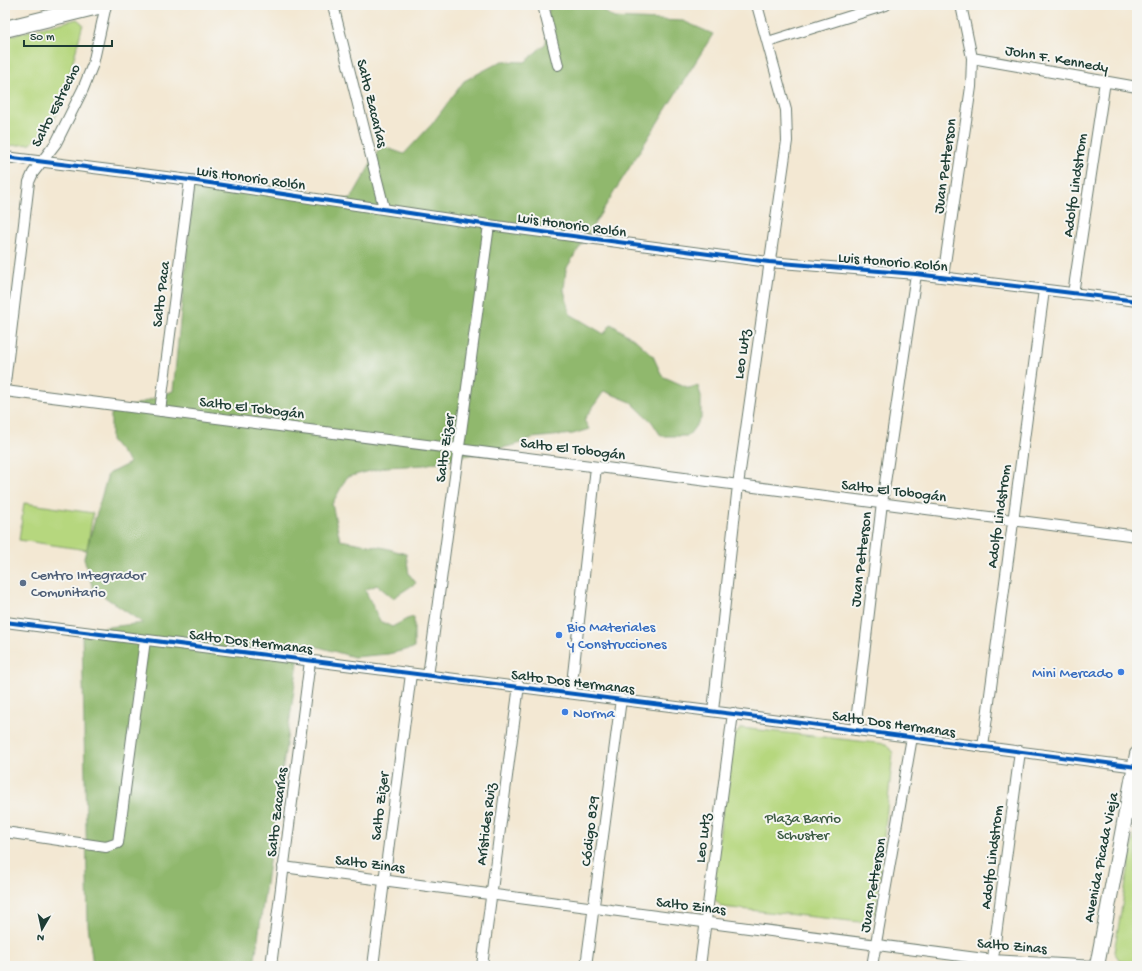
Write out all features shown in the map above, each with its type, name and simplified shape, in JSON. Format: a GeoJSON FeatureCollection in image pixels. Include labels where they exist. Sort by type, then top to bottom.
{"type":"FeatureCollection","features":[{"type":"Feature","properties":{"kind":"main road"},"geometry":{"type":"LineString","coordinates":[[5,29],[102,5]]}},
{"type":"Feature","properties":{"kind":"street","name":"Salto Estrecho"},"geometry":{"type":"LineString","coordinates":[[5,383],[29,182],[33,173],[56,143],[84,89],[93,64],[106,5]]}},
{"type":"Feature","properties":{"kind":"street","name":"Salto Zacarías"},"geometry":{"type":"LineString","coordinates":[[333,5],[384,208]]}},
{"type":"Feature","properties":{"kind":"street"},"geometry":{"type":"LineString","coordinates":[[543,5],[558,65]]}},
{"type":"Feature","properties":{"kind":"street","name":"Leo Lutz"},"geometry":{"type":"LineString","coordinates":[[713,711],[738,485],[787,141],[786,110],[757,5]]}},
{"type":"Feature","properties":{"kind":"street"},"geometry":{"type":"LineString","coordinates":[[768,42],[886,5]]}},
{"type":"Feature","properties":{"kind":"street","name":"Juan Petterson"},"geometry":{"type":"LineString","coordinates":[[943,277],[971,87],[972,58],[961,5]]}},
{"type":"Feature","properties":{"kind":"street","name":"John F. Kennedy"},"geometry":{"type":"LineString","coordinates":[[972,58],[1137,87]]}},
{"type":"Feature","properties":{"kind":"street","name":"Adolfo Lindstrom"},"geometry":{"type":"LineString","coordinates":[[1073,294],[1105,81]]}},
{"type":"Feature","properties":{"kind":"street","name":"Luis Honorio Rolón"},"geometry":{"type":"LineString","coordinates":[[5,157],[190,180],[489,225],[769,262],[916,274],[1137,301]]}},
{"type":"Feature","properties":{"kind":"street","name":"Salto Paca"},"geometry":{"type":"LineString","coordinates":[[160,411],[190,180]]}},
{"type":"Feature","properties":{"kind":"street","name":"Salto Zizer"},"geometry":{"type":"LineString","coordinates":[[428,676],[489,225]]}},
{"type":"Feature","properties":{"kind":"street","name":"Juan Petterson"},"geometry":{"type":"LineString","coordinates":[[855,730],[882,503],[916,274]]}},
{"type":"Feature","properties":{"kind":"street","name":"Adolfo Lindstrom"},"geometry":{"type":"LineString","coordinates":[[983,747],[1012,520],[1044,290]]}},
{"type":"Feature","properties":{"kind":"street","name":"Salto El Tobogán"},"geometry":{"type":"LineString","coordinates":[[5,391],[1137,536]]}},
{"type":"Feature","properties":{"kind":"street"},"geometry":{"type":"LineString","coordinates":[[571,693],[596,467]]}},
{"type":"Feature","properties":{"kind":"street","name":"Salto Dos Hermanas"},"geometry":{"type":"LineString","coordinates":[[5,622],[411,674],[733,713],[1020,752],[1136,763]]}},
{"type":"Feature","properties":{"kind":"street"},"geometry":{"type":"LineString","coordinates":[[5,832],[106,847],[118,843],[145,640]]}},
{"type":"Feature","properties":{"kind":"street","name":"Salto Zacarías"},"geometry":{"type":"LineString","coordinates":[[270,966],[310,661]]}},
{"type":"Feature","properties":{"kind":"street","name":"Salto Zizer"},"geometry":{"type":"LineString","coordinates":[[373,966],[411,674]]}},
{"type":"Feature","properties":{"kind":"street","name":"Arístides Ruiz"},"geometry":{"type":"LineString","coordinates":[[482,966],[519,686]]}},
{"type":"Feature","properties":{"kind":"street","name":"Código 829"},"geometry":{"type":"LineString","coordinates":[[586,966],[621,699]]}},
{"type":"Feature","properties":{"kind":"street","name":"Leo Lutz"},"geometry":{"type":"LineString","coordinates":[[700,966],[733,713]]}},
{"type":"Feature","properties":{"kind":"street","name":"Juan Petterson"},"geometry":{"type":"LineString","coordinates":[[872,966],[912,737]]}},
{"type":"Feature","properties":{"kind":"street","name":"Adolfo Lindstrom"},"geometry":{"type":"LineString","coordinates":[[992,963],[1020,752]]}},
{"type":"Feature","properties":{"kind":"street","name":"Avenida Picada Vieja"},"geometry":{"type":"LineString","coordinates":[[1096,966],[1136,763]]}},
{"type":"Feature","properties":{"kind":"street","name":"Salto Zinas"},"geometry":{"type":"LineString","coordinates":[[283,867],[876,944],[992,963],[1096,966]]}},
{"type":"Feature","properties":{"kind":"green space"},"geometry":{"type":"Polygon","coordinates":[[[595,5],[614,18],[683,21],[713,34],[566,269],[564,290],[570,314],[604,334],[611,324],[638,342],[653,356],[662,376],[689,388],[698,386],[701,396],[701,419],[688,436],[661,436],[652,422],[631,402],[604,391],[584,420],[589,429],[573,434],[532,438],[515,445],[424,465],[386,467],[347,477],[332,504],[340,540],[385,548],[406,554],[409,574],[416,583],[393,598],[377,585],[365,590],[380,621],[392,627],[414,617],[414,648],[388,654],[354,657],[301,642],[254,966],[93,966],[88,925],[82,630],[143,623],[93,589],[84,558],[108,474],[130,463],[111,440],[111,414],[173,391],[194,183],[351,199],[381,146],[404,154],[432,124],[464,81],[502,61],[525,62],[546,43],[549,6],[595,5]]]}},
{"type":"Feature","properties":{"kind":"green space"},"geometry":{"type":"Polygon","coordinates":[[[77,19],[83,24],[61,106],[53,122],[31,144],[5,146],[5,37],[77,19]]]}},
{"type":"Feature","properties":{"kind":"green space"},"geometry":{"type":"Polygon","coordinates":[[[24,503],[93,513],[87,550],[19,540],[24,503]]]}},
{"type":"Feature","properties":{"kind":"green space","name":"Plaza Barrio Schuster"},"geometry":{"type":"Polygon","coordinates":[[[741,728],[886,744],[893,753],[876,912],[860,922],[722,907],[712,897],[731,739],[741,728]]]}},
{"type":"Feature","properties":{"kind":"green space"},"geometry":{"type":"Polygon","coordinates":[[[1137,818],[1137,961],[1135,963],[1120,961],[1114,952],[1137,818]]]}},
{"type":"Feature","properties":{"kind":"cycle path"},"geometry":{"type":"LineString","coordinates":[[5,157],[190,180],[489,225],[769,262],[916,274],[1137,301]]}},
{"type":"Feature","properties":{"kind":"cycle path"},"geometry":{"type":"LineString","coordinates":[[5,622],[713,711],[1137,767]]}},
{"type":"Feature","properties":{"kind":"place","name":"Centro Integrador Comunitario"},"geometry":{"type":"Point","coordinates":[23,583]}},
{"type":"Feature","properties":{"kind":"place","name":"Bio Materiales y Construcciones"},"geometry":{"type":"Point","coordinates":[559,635]}},
{"type":"Feature","properties":{"kind":"place","name":"Mini Mercado"},"geometry":{"type":"Point","coordinates":[1121,672]}},
{"type":"Feature","properties":{"kind":"place","name":"Norma"},"geometry":{"type":"Point","coordinates":[565,712]}}]}
